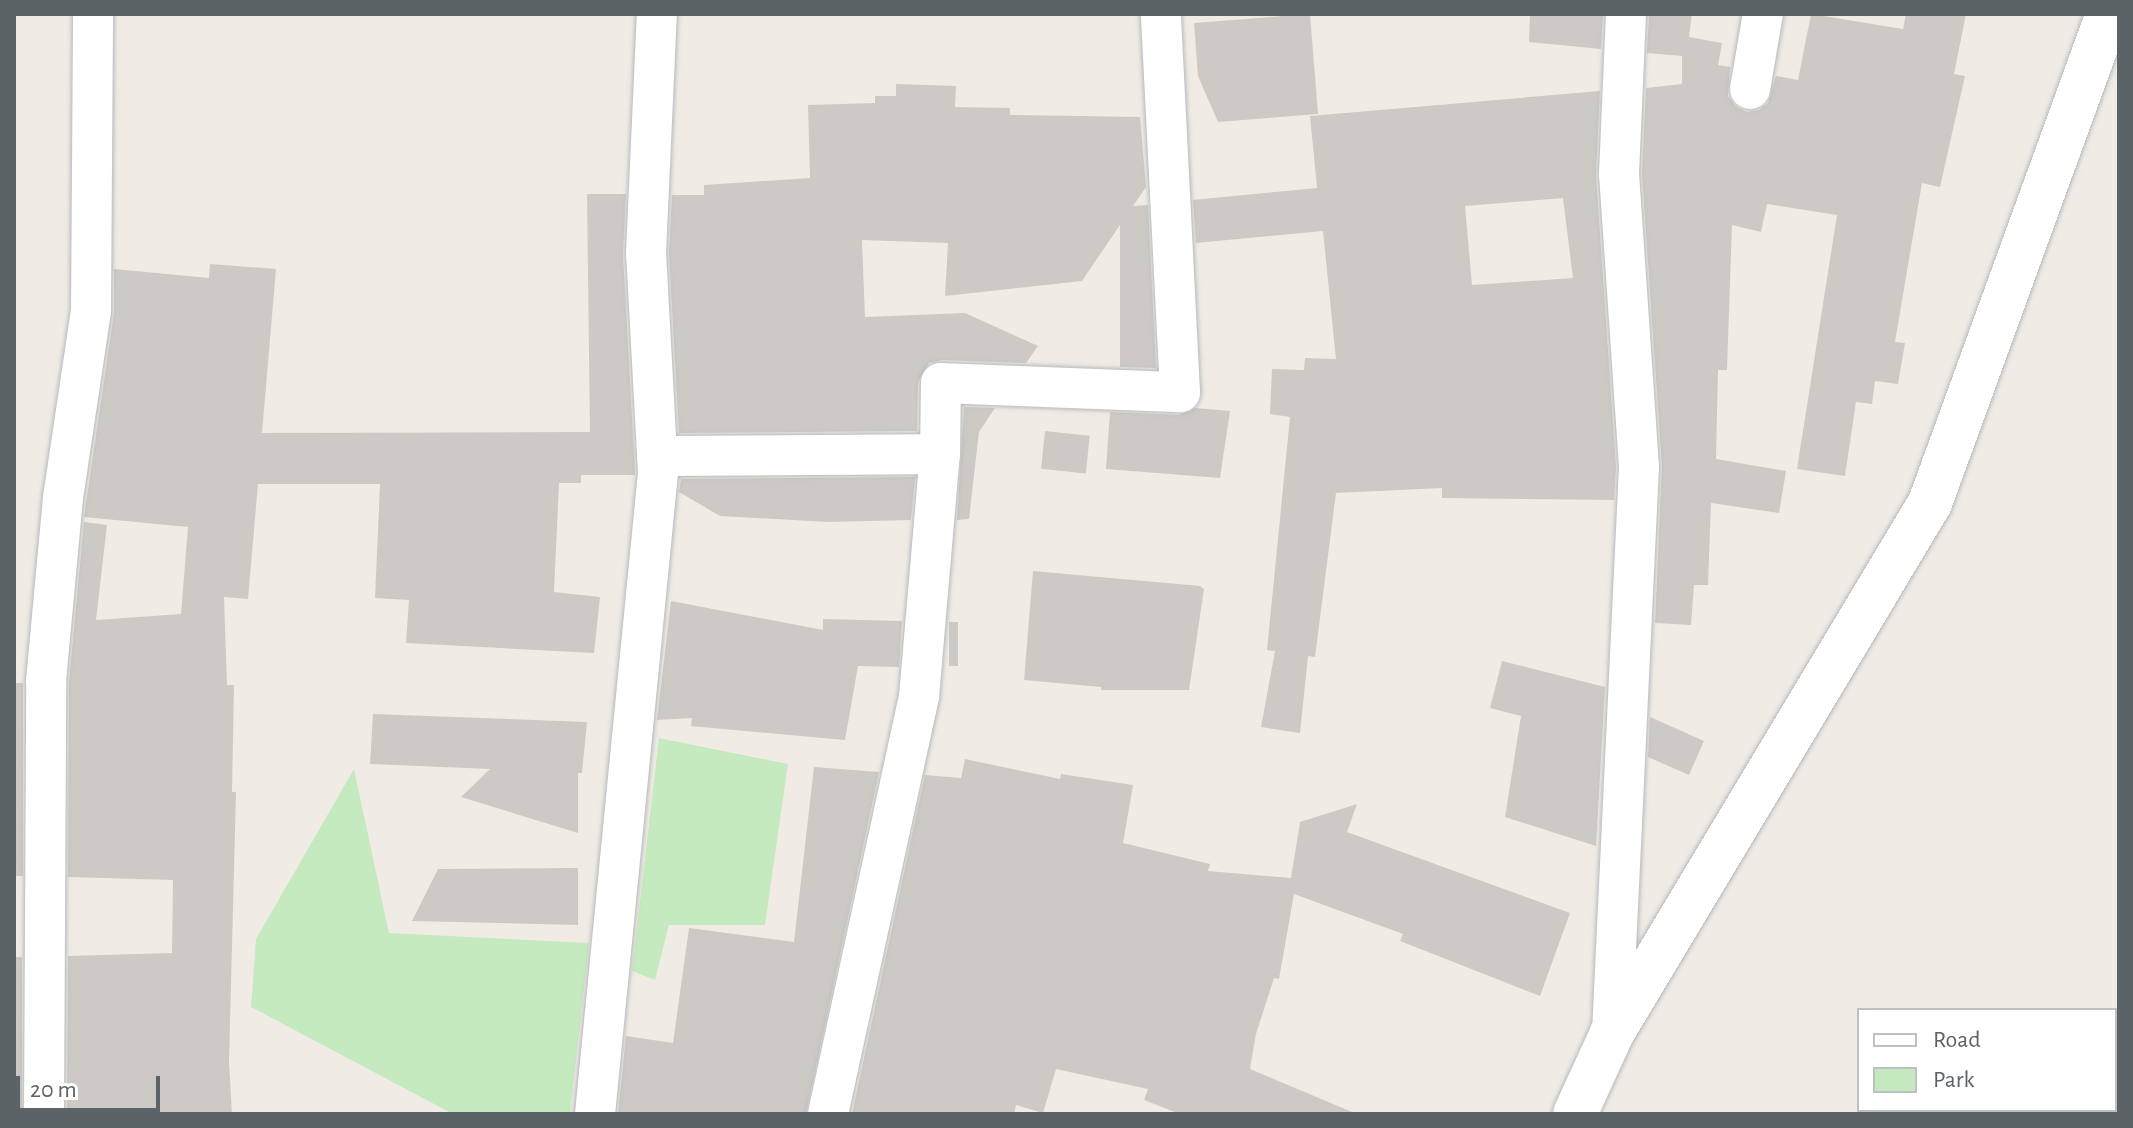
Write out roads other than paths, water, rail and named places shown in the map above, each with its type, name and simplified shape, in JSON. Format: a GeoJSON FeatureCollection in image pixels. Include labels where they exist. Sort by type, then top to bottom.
{"type":"FeatureCollection","features":[{"type":"Feature","properties":{"kind":"main road"},"geometry":{"type":"LineString","coordinates":[[1575,1114],[1612,1033],[1930,503],[2108,14]]}},
{"type":"Feature","properties":{"kind":"street"},"geometry":{"type":"LineString","coordinates":[[44,1114],[29,1004],[30,771],[46,681],[63,498],[91,310],[93,14]]}},
{"type":"Feature","properties":{"kind":"street"},"geometry":{"type":"LineString","coordinates":[[595,1114],[657,456],[646,253],[657,14]]}},
{"type":"Feature","properties":{"kind":"street"},"geometry":{"type":"LineString","coordinates":[[828,1114],[919,697],[940,454],[941,383],[1180,392],[1161,14]]}},
{"type":"Feature","properties":{"kind":"street"},"geometry":{"type":"LineString","coordinates":[[1612,1033],[1639,467],[1619,174],[1626,14]]}},
{"type":"Feature","properties":{"kind":"street"},"geometry":{"type":"LineString","coordinates":[[1750,89],[1763,14]]}},
{"type":"Feature","properties":{"kind":"street"},"geometry":{"type":"LineString","coordinates":[[657,456],[940,454]]}}]}
